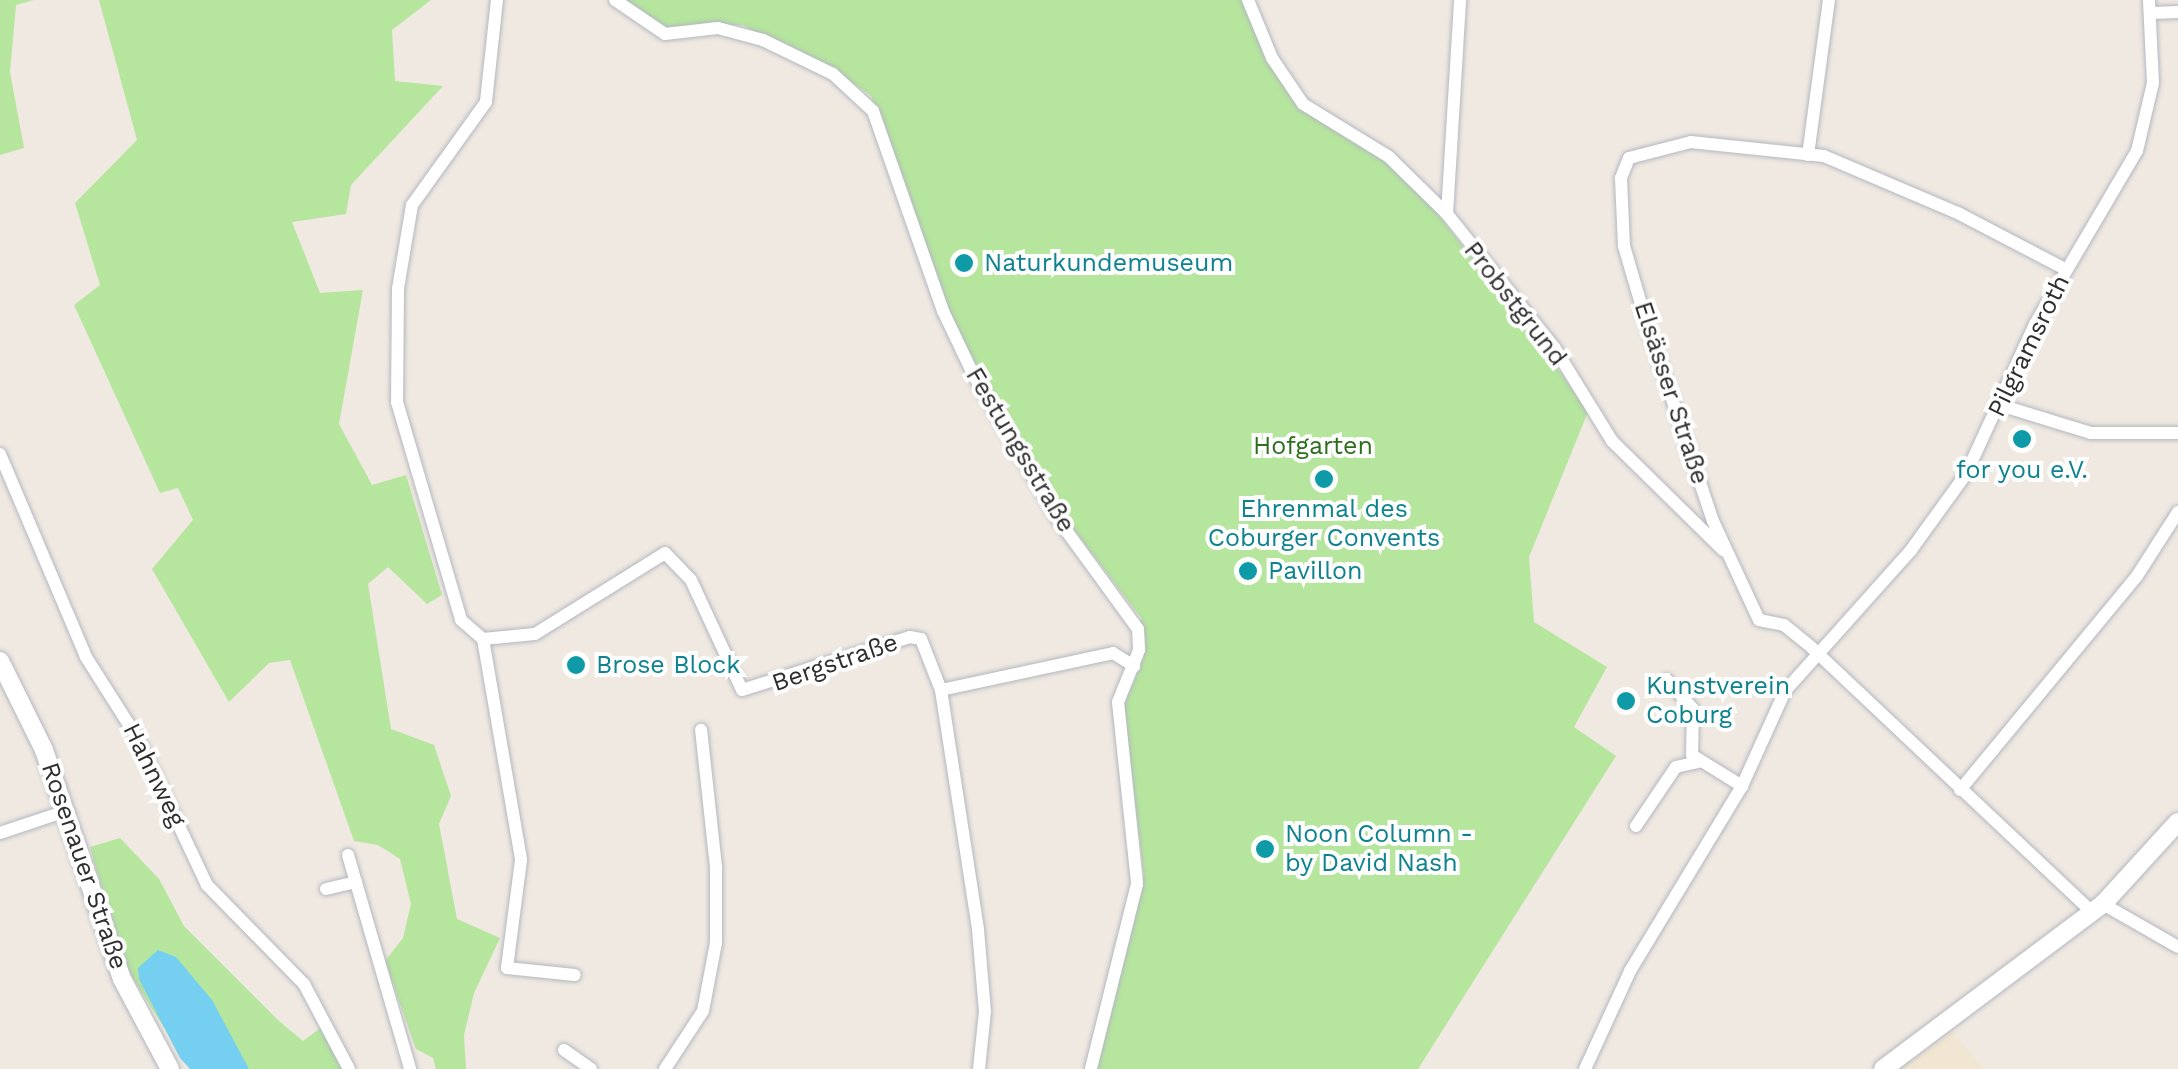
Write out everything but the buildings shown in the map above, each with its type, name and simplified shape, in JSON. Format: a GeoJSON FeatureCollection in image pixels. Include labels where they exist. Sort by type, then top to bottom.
{"type":"FeatureCollection","features":[{"type":"Feature","properties":{"kind":"street"},"geometry":{"type":"LineString","coordinates":[[498,0],[486,102],[468,135],[418,194],[406,223],[395,374],[449,590],[461,620],[483,638],[521,860],[507,968],[575,976]]}},
{"type":"Feature","properties":{"kind":"street","name":"Festungsstraße"},"geometry":{"type":"LineString","coordinates":[[615,0],[665,34],[718,28],[763,40],[833,74],[873,111],[949,324],[1040,490],[1138,629],[1134,666],[1118,702],[1137,884],[1091,1069]]}},
{"type":"Feature","properties":{"kind":"street","name":"Probstgrund"},"geometry":{"type":"LineString","coordinates":[[1248,0],[1272,58],[1303,104],[1388,157],[1447,214],[1554,347],[1612,440],[1725,551]]}},
{"type":"Feature","properties":{"kind":"street"},"geometry":{"type":"LineString","coordinates":[[1447,214],[1460,0]]}},
{"type":"Feature","properties":{"kind":"street"},"geometry":{"type":"LineString","coordinates":[[1829,0],[1808,155],[1908,190],[2065,269]]}},
{"type":"Feature","properties":{"kind":"street"},"geometry":{"type":"LineString","coordinates":[[2150,7],[2178,12]]}},
{"type":"Feature","properties":{"kind":"street","name":"Pilgramsroth"},"geometry":{"type":"LineString","coordinates":[[1585,1069],[1630,971],[1742,786],[1777,704],[1938,517],[2000,406],[2065,269],[2136,150],[2153,84],[2150,7]]}},
{"type":"Feature","properties":{"kind":"street","name":"Elsässer Straße"},"geometry":{"type":"LineString","coordinates":[[1808,155],[1690,142],[1629,158],[1619,204],[1624,246],[1725,551],[1759,620],[1784,625],[1818,654]]}},
{"type":"Feature","properties":{"kind":"street"},"geometry":{"type":"LineString","coordinates":[[2000,406],[2090,433],[2178,434]]}},
{"type":"Feature","properties":{"kind":"street","name":"Hahnweg"},"geometry":{"type":"LineString","coordinates":[[0,454],[86,658],[138,738],[207,884],[304,984],[348,1069]]}},
{"type":"Feature","properties":{"kind":"street"},"geometry":{"type":"LineString","coordinates":[[1960,790],[2137,576],[2178,512]]}},
{"type":"Feature","properties":{"kind":"street","name":"Bergstraße"},"geometry":{"type":"LineString","coordinates":[[483,638],[535,634],[666,553],[692,580],[742,690],[910,637],[925,644],[941,690]]}},
{"type":"Feature","properties":{"kind":"street"},"geometry":{"type":"LineString","coordinates":[[978,1069],[984,981],[941,690],[1113,653],[1134,666]]}},
{"type":"Feature","properties":{"kind":"street"},"geometry":{"type":"LineString","coordinates":[[1818,654],[1960,790],[2097,908],[2178,947]]}},
{"type":"Feature","properties":{"kind":"street","name":"Rosenauer Straße"},"geometry":{"type":"LineString","coordinates":[[0,662],[66,811],[122,979],[170,1069]]}},
{"type":"Feature","properties":{"kind":"street"},"geometry":{"type":"LineString","coordinates":[[1667,680],[1693,709],[1690,749],[1698,762],[1742,786]]}},
{"type":"Feature","properties":{"kind":"street"},"geometry":{"type":"LineString","coordinates":[[665,1069],[704,1011],[716,943],[716,867],[701,730]]}},
{"type":"Feature","properties":{"kind":"street"},"geometry":{"type":"LineString","coordinates":[[1636,826],[1676,766],[1698,762]]}},
{"type":"Feature","properties":{"kind":"street"},"geometry":{"type":"LineString","coordinates":[[0,833],[66,811]]}},
{"type":"Feature","properties":{"kind":"street"},"geometry":{"type":"LineString","coordinates":[[1883,1069],[2097,908],[2178,822]]}},
{"type":"Feature","properties":{"kind":"street"},"geometry":{"type":"LineString","coordinates":[[348,855],[410,1069]]}},
{"type":"Feature","properties":{"kind":"street"},"geometry":{"type":"LineString","coordinates":[[326,889],[356,882]]}},
{"type":"Feature","properties":{"kind":"street"},"geometry":{"type":"LineString","coordinates":[[564,1050],[591,1069]]}},
{"type":"Feature","properties":{"kind":"shaded area"},"geometry":{"type":"Polygon","coordinates":[[[1953,1032],[1984,1069],[1900,1069],[1953,1032]]]}},
{"type":"Feature","properties":{"kind":"green space"},"geometry":{"type":"Polygon","coordinates":[[[0,0],[34,0],[16,5],[10,72],[24,148],[0,155],[0,0]]]}},
{"type":"Feature","properties":{"kind":"green space"},"geometry":{"type":"Polygon","coordinates":[[[99,0],[431,0],[392,30],[395,81],[443,86],[351,185],[346,214],[292,222],[320,293],[363,290],[339,424],[372,485],[406,475],[442,595],[427,604],[388,567],[368,584],[391,729],[434,745],[451,796],[439,824],[457,919],[500,938],[474,993],[464,1035],[466,1069],[436,1069],[433,1058],[416,1049],[385,961],[403,938],[411,904],[400,859],[378,845],[354,841],[290,660],[269,663],[229,702],[152,569],[193,520],[178,488],[160,493],[74,305],[100,285],[75,203],[137,140],[99,0]]]}},
{"type":"Feature","properties":{"kind":"green space","name":"Hofgarten"},"geometry":{"type":"Polygon","coordinates":[[[620,0],[1244,0],[1285,87],[1385,160],[1425,198],[1552,360],[1588,412],[1529,557],[1534,622],[1607,667],[1574,727],[1616,756],[1418,1069],[1096,1069],[1144,875],[1123,708],[1144,657],[1141,618],[1063,515],[958,333],[871,96],[831,67],[742,25],[656,27],[620,0]]]}},
{"type":"Feature","properties":{"kind":"green space"},"geometry":{"type":"Polygon","coordinates":[[[120,838],[159,879],[184,926],[279,1021],[303,1041],[323,1026],[343,1069],[190,1069],[129,972],[95,866],[90,847],[120,838]]]}},
{"type":"Feature","properties":{"kind":"water"},"geometry":{"type":"Polygon","coordinates":[[[158,950],[176,957],[212,1000],[249,1069],[190,1069],[180,1058],[139,979],[138,968],[158,950]]]}},
{"type":"Feature","properties":{"kind":"place","name":"Naturkundemuseum"},"geometry":{"type":"Point","coordinates":[964,263]}},
{"type":"Feature","properties":{"kind":"place","name":"for you e.V."},"geometry":{"type":"Point","coordinates":[2022,439]}},
{"type":"Feature","properties":{"kind":"place","name":"Ehrenmal des Coburger Convents"},"geometry":{"type":"Point","coordinates":[1324,479]}},
{"type":"Feature","properties":{"kind":"place","name":"Pavillon"},"geometry":{"type":"Point","coordinates":[1248,571]}},
{"type":"Feature","properties":{"kind":"place","name":"Brose Block"},"geometry":{"type":"Point","coordinates":[576,665]}},
{"type":"Feature","properties":{"kind":"place","name":"Kunstverein Coburg"},"geometry":{"type":"Point","coordinates":[1626,701]}},
{"type":"Feature","properties":{"kind":"place","name":"Noon Column - by David Nash"},"geometry":{"type":"Point","coordinates":[1265,849]}}]}
